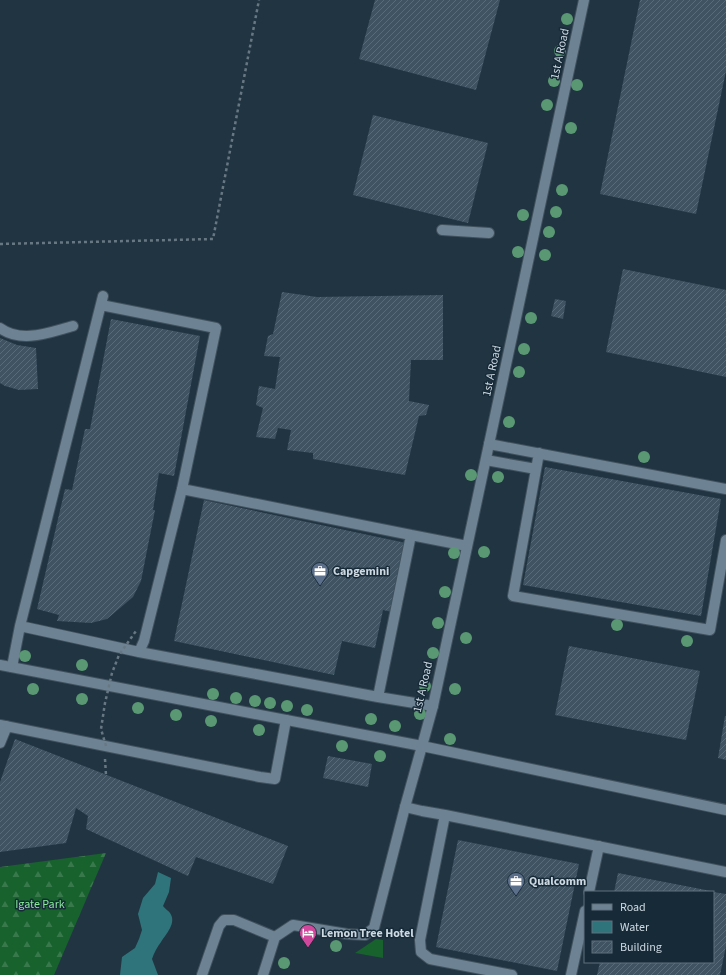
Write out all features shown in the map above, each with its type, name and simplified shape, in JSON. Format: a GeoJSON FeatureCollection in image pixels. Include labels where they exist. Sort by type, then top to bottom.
{"type":"FeatureCollection","features":[{"type":"Feature","properties":{"kind":"street","name":"1st A Road"},"geometry":{"type":"LineString","coordinates":[[275,937],[293,925],[347,934],[365,935],[374,928],[433,706],[584,0]]}},
{"type":"Feature","properties":{"kind":"street"},"geometry":{"type":"LineString","coordinates":[[442,230],[489,233]]}},
{"type":"Feature","properties":{"kind":"street"},"geometry":{"type":"LineString","coordinates":[[12,667],[20,626],[102,300],[216,328],[182,489],[145,634],[139,652]]}},
{"type":"Feature","properties":{"kind":"street"},"geometry":{"type":"LineString","coordinates":[[0,328],[17,336],[31,336],[73,326]]}},
{"type":"Feature","properties":{"kind":"street"},"geometry":{"type":"LineString","coordinates":[[489,444],[726,489]]}},
{"type":"Feature","properties":{"kind":"street"},"geometry":{"type":"LineString","coordinates":[[539,453],[513,596],[710,630],[726,540]]}},
{"type":"Feature","properties":{"kind":"street"},"geometry":{"type":"LineString","coordinates":[[486,460],[536,469]]}},
{"type":"Feature","properties":{"kind":"street"},"geometry":{"type":"LineString","coordinates":[[182,489],[467,546]]}},
{"type":"Feature","properties":{"kind":"street"},"geometry":{"type":"LineString","coordinates":[[378,697],[411,535]]}},
{"type":"Feature","properties":{"kind":"street"},"geometry":{"type":"LineString","coordinates":[[20,626],[139,652],[433,706]]}},
{"type":"Feature","properties":{"kind":"street"},"geometry":{"type":"LineString","coordinates":[[0,665],[422,746],[726,810]]}},
{"type":"Feature","properties":{"kind":"street"},"geometry":{"type":"LineString","coordinates":[[0,742],[3,725],[276,779],[286,720]]}},
{"type":"Feature","properties":{"kind":"street"},"geometry":{"type":"LineString","coordinates":[[405,807],[422,812],[445,815],[726,872]]}},
{"type":"Feature","properties":{"kind":"street"},"geometry":{"type":"LineString","coordinates":[[445,815],[420,940],[421,952],[430,959],[512,975]]}},
{"type":"Feature","properties":{"kind":"street"},"geometry":{"type":"LineString","coordinates":[[589,891],[599,846]]}},
{"type":"Feature","properties":{"kind":"street"},"geometry":{"type":"LineString","coordinates":[[571,975],[584,916]]}},
{"type":"Feature","properties":{"kind":"street"},"geometry":{"type":"LineString","coordinates":[[202,975],[219,926],[224,920],[234,920],[275,937],[263,975]]}},
{"type":"Feature","properties":{"kind":"path"},"geometry":{"type":"LineString","coordinates":[[0,244],[213,238],[259,0]]}},
{"type":"Feature","properties":{"kind":"path"},"geometry":{"type":"LineString","coordinates":[[106,746],[101,729],[112,673],[119,655],[136,631]]}},
{"type":"Feature","properties":{"kind":"green space","name":"Igate Park"},"geometry":{"type":"Polygon","coordinates":[[[106,853],[54,975],[0,975],[0,867],[106,853]]]}},
{"type":"Feature","properties":{"kind":"green space"},"geometry":{"type":"Polygon","coordinates":[[[376,939],[383,940],[383,958],[355,953],[376,939]]]}},
{"type":"Feature","properties":{"kind":"water"},"geometry":{"type":"Polygon","coordinates":[[[158,872],[171,878],[169,892],[163,906],[172,917],[172,924],[152,959],[158,975],[120,975],[122,957],[135,948],[139,939],[142,930],[138,914],[143,898],[155,884],[158,872]]]}},
{"type":"Feature","properties":{"kind":"building"},"geometry":{"type":"Polygon","coordinates":[[[375,0],[500,0],[476,90],[359,59],[375,0]]]}},
{"type":"Feature","properties":{"kind":"building"},"geometry":{"type":"Polygon","coordinates":[[[640,0],[726,0],[726,71],[696,214],[600,194],[640,0]]]}},
{"type":"Feature","properties":{"kind":"building"},"geometry":{"type":"Polygon","coordinates":[[[373,115],[488,143],[468,223],[353,195],[373,115]]]}},
{"type":"Feature","properties":{"kind":"building"},"geometry":{"type":"Polygon","coordinates":[[[623,269],[726,290],[726,377],[606,352],[623,269]]]}},
{"type":"Feature","properties":{"kind":"building"},"geometry":{"type":"Polygon","coordinates":[[[282,292],[317,297],[443,295],[443,360],[411,360],[409,401],[429,405],[426,415],[419,416],[405,475],[313,459],[313,453],[287,450],[291,430],[278,428],[275,439],[256,437],[263,408],[256,405],[259,386],[275,389],[280,357],[264,356],[268,336],[273,334],[282,292]]]}},
{"type":"Feature","properties":{"kind":"building"},"geometry":{"type":"Polygon","coordinates":[[[555,299],[566,301],[563,319],[551,316],[555,299]]]}},
{"type":"Feature","properties":{"kind":"building"},"geometry":{"type":"Polygon","coordinates":[[[111,319],[200,336],[174,476],[159,473],[153,510],[155,510],[141,581],[133,597],[107,619],[91,623],[57,621],[59,615],[37,609],[65,489],[72,490],[85,429],[90,429],[111,319]]]}},
{"type":"Feature","properties":{"kind":"building"},"geometry":{"type":"Polygon","coordinates":[[[0,338],[17,345],[36,348],[38,389],[19,390],[0,383],[0,338]]]}},
{"type":"Feature","properties":{"kind":"building"},"geometry":{"type":"Polygon","coordinates":[[[545,467],[721,499],[701,616],[523,585],[545,467]]]}},
{"type":"Feature","properties":{"kind":"building"},"geometry":{"type":"Polygon","coordinates":[[[204,500],[406,543],[392,612],[383,610],[375,648],[342,641],[334,675],[174,641],[204,500]]]}},
{"type":"Feature","properties":{"kind":"building"},"geometry":{"type":"Polygon","coordinates":[[[569,646],[700,671],[686,740],[555,715],[569,646]]]}},
{"type":"Feature","properties":{"kind":"building"},"geometry":{"type":"Polygon","coordinates":[[[726,716],[726,760],[718,758],[726,716]]]}},
{"type":"Feature","properties":{"kind":"building"},"geometry":{"type":"Polygon","coordinates":[[[15,739],[288,846],[273,884],[196,857],[188,876],[86,829],[88,816],[76,808],[66,843],[0,852],[0,782],[15,739]]]}},
{"type":"Feature","properties":{"kind":"building"},"geometry":{"type":"Polygon","coordinates":[[[328,756],[372,764],[368,787],[323,778],[328,756]]]}},
{"type":"Feature","properties":{"kind":"building"},"geometry":{"type":"Polygon","coordinates":[[[458,840],[579,864],[557,971],[436,947],[458,840]]]}},
{"type":"Feature","properties":{"kind":"building"},"geometry":{"type":"Polygon","coordinates":[[[618,873],[711,891],[614,891],[618,873]]]}},
{"type":"Feature","properties":{"kind":"building"},"geometry":{"type":"Polygon","coordinates":[[[714,892],[726,894],[726,946],[720,975],[597,975],[600,963],[714,963],[714,892]]]}},
{"type":"Feature","properties":{"kind":"place","name":"Capgemini"},"geometry":{"type":"Point","coordinates":[320,586]}},
{"type":"Feature","properties":{"kind":"place","name":"Qualcomm"},"geometry":{"type":"Point","coordinates":[516,896]}},
{"type":"Feature","properties":{"kind":"place","name":"Lemon Tree Hotel"},"geometry":{"type":"Point","coordinates":[308,948]}}]}
